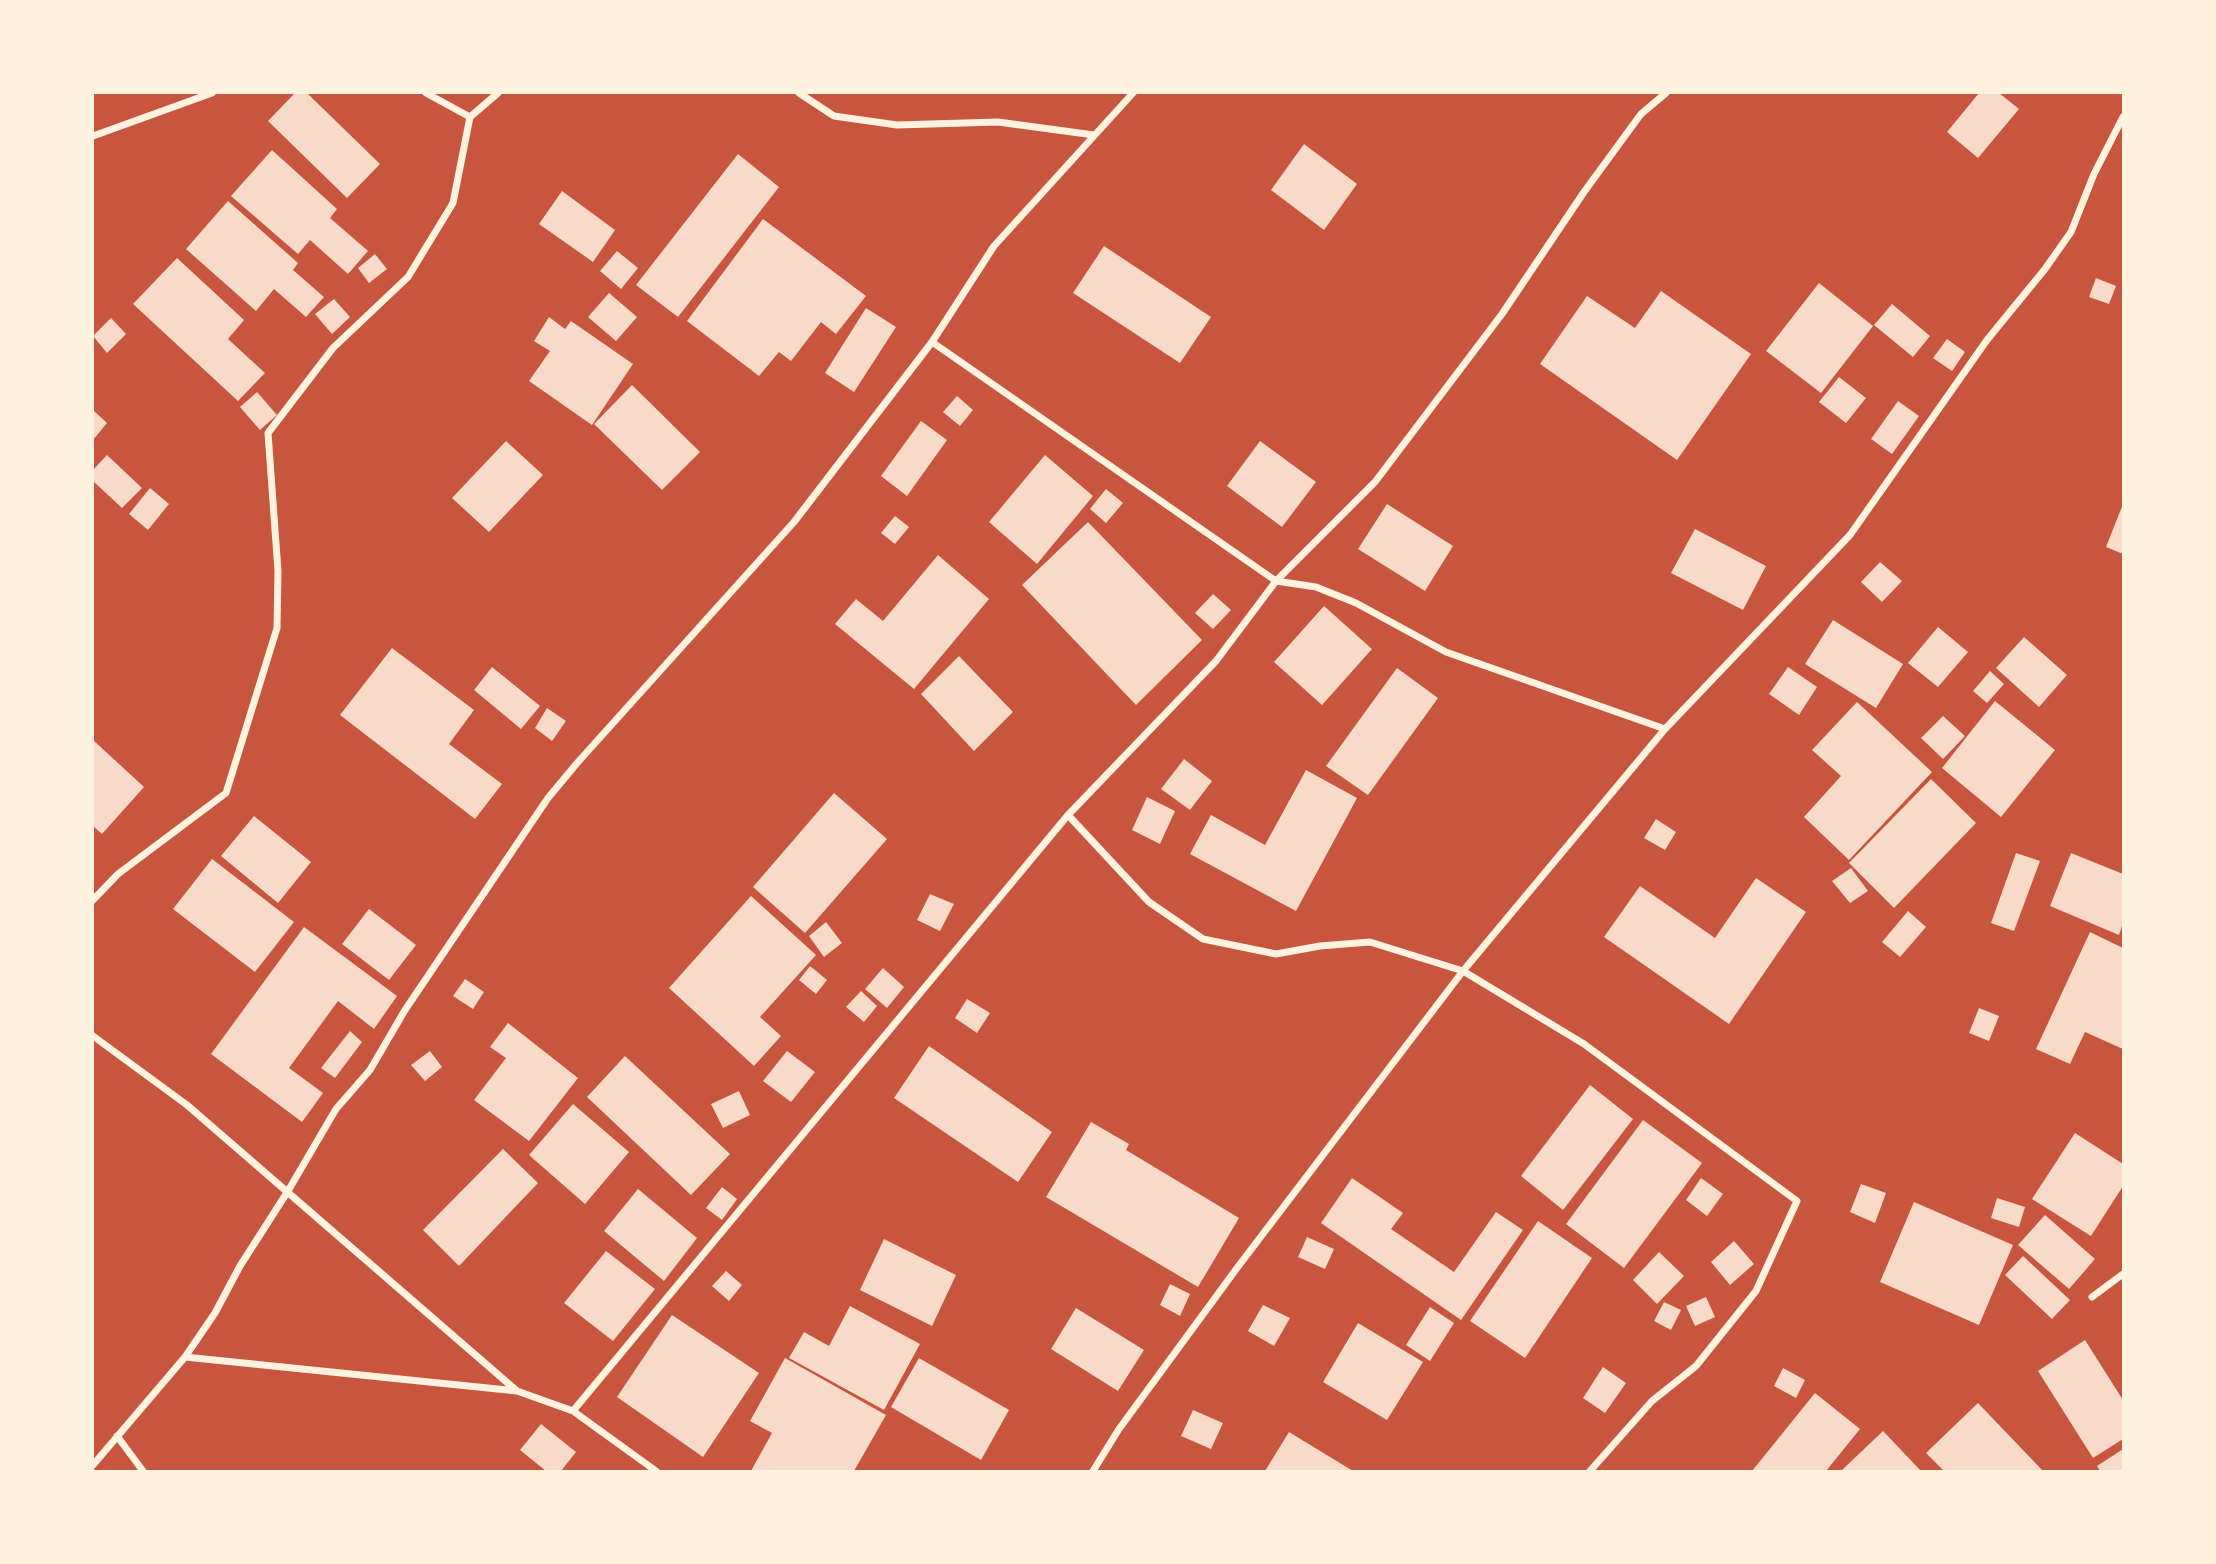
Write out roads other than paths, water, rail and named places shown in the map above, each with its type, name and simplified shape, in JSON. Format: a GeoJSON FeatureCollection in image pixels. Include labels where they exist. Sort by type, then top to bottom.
{"type":"FeatureCollection","features":[{"type":"Feature","properties":{"kind":"street"},"geometry":{"type":"LineString","coordinates":[[93,136],[212,93]]}},
{"type":"Feature","properties":{"kind":"street"},"geometry":{"type":"LineString","coordinates":[[426,93],[470,117]]}},
{"type":"Feature","properties":{"kind":"street"},"geometry":{"type":"LineString","coordinates":[[93,900],[118,874],[226,793],[276,628],[277,558],[268,433],[332,348],[408,277],[453,204],[470,117],[498,93]]}},
{"type":"Feature","properties":{"kind":"street"},"geometry":{"type":"LineString","coordinates":[[799,93],[834,116],[897,125],[998,122],[1094,135]]}},
{"type":"Feature","properties":{"kind":"street"},"geometry":{"type":"LineString","coordinates":[[93,1465],[185,1357],[215,1313],[240,1266],[288,1192],[336,1109],[370,1070],[405,1010],[548,798],[794,522],[932,342],[994,246],[1133,93]]}},
{"type":"Feature","properties":{"kind":"street"},"geometry":{"type":"LineString","coordinates":[[573,1411],[1068,815],[1216,661],[1276,581],[1375,482],[1502,314],[1584,192],[1641,114],[1666,93]]}},
{"type":"Feature","properties":{"kind":"street"},"geometry":{"type":"LineString","coordinates":[[1093,1471],[1119,1429],[1237,1268],[1463,971],[1665,729],[1850,535],[1987,340],[2045,269],[2071,232],[2094,174],[2123,117]]}},
{"type":"Feature","properties":{"kind":"street"},"geometry":{"type":"LineString","coordinates":[[932,342],[1276,581],[1316,587],[1356,603],[1446,652],[1665,729]]}},
{"type":"Feature","properties":{"kind":"street"},"geometry":{"type":"LineString","coordinates":[[1068,815],[1149,902],[1203,939],[1276,954],[1320,946],[1370,942],[1463,971],[1584,1044],[1797,1201],[1756,1291],[1696,1366],[1652,1401],[1590,1471]]}},
{"type":"Feature","properties":{"kind":"street"},"geometry":{"type":"LineString","coordinates":[[93,1036],[187,1105],[517,1391]]}},
{"type":"Feature","properties":{"kind":"street"},"geometry":{"type":"LineString","coordinates":[[2092,1297],[2123,1274]]}},
{"type":"Feature","properties":{"kind":"street"},"geometry":{"type":"LineString","coordinates":[[185,1357],[517,1391],[573,1411],[656,1471]]}},
{"type":"Feature","properties":{"kind":"street"},"geometry":{"type":"LineString","coordinates":[[117,1436],[143,1471]]}}]}
